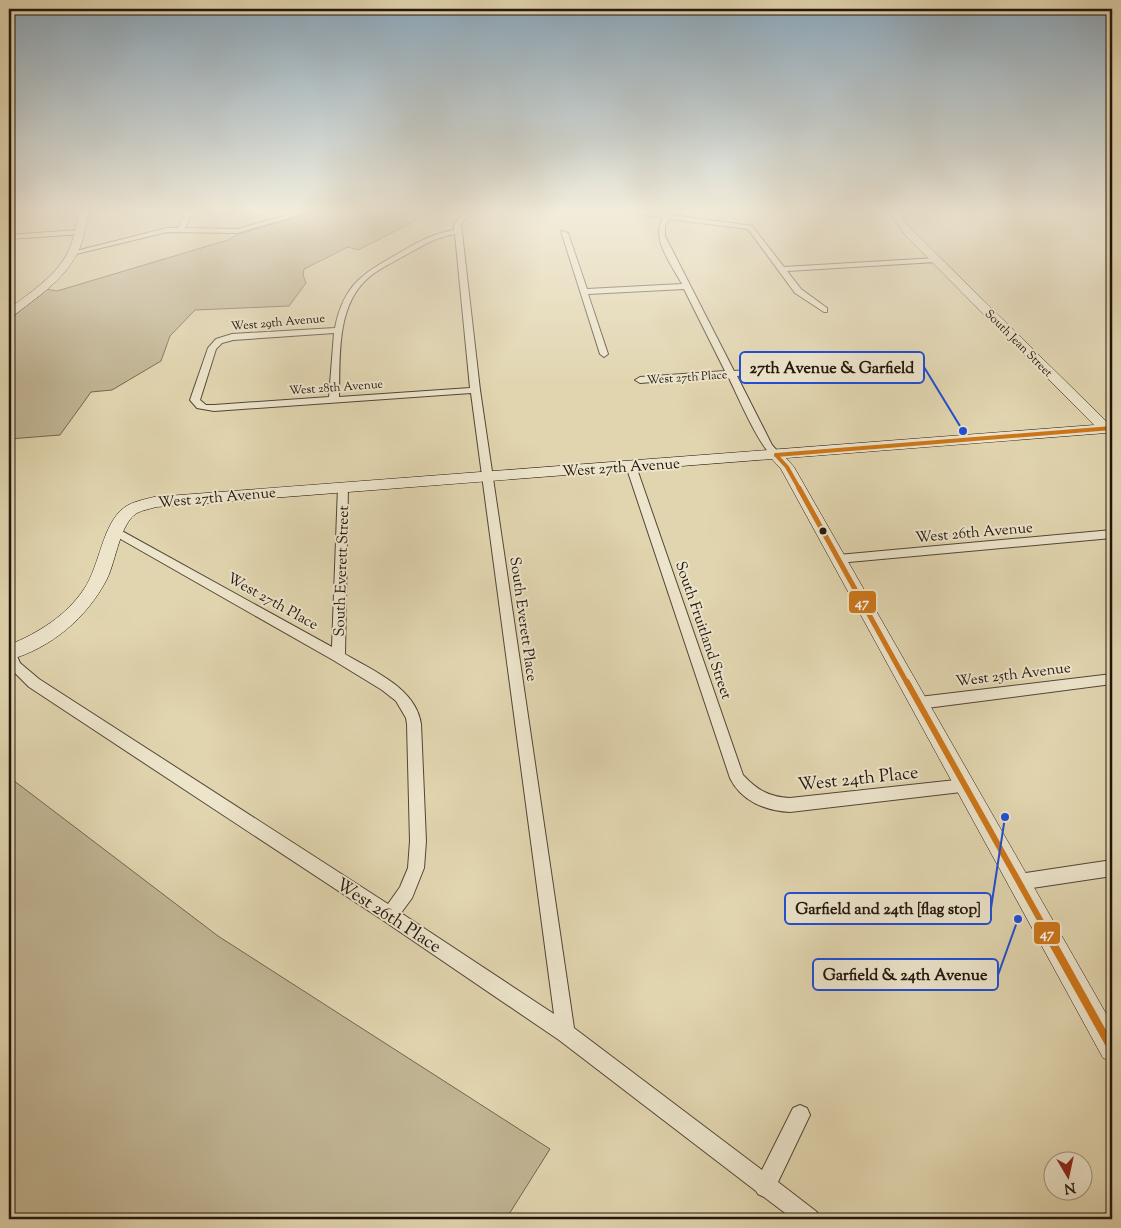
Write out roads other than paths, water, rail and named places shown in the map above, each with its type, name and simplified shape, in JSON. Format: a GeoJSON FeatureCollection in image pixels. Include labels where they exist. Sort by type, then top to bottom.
{"type":"FeatureCollection","features":[{"type":"Feature","properties":{"kind":"street"},"geometry":{"type":"LineString","coordinates":[[9,314],[54,277],[60,269]]}},
{"type":"Feature","properties":{"kind":"street"},"geometry":{"type":"LineString","coordinates":[[334,399],[338,330],[347,303],[363,278],[377,269]]}},
{"type":"Feature","properties":{"kind":"street","name":"South Everett Place"},"geometry":{"type":"LineString","coordinates":[[461,269],[475,390],[566,1033]]}},
{"type":"Feature","properties":{"kind":"street"},"geometry":{"type":"LineString","coordinates":[[576,269],[604,354]]}},
{"type":"Feature","properties":{"kind":"street"},"geometry":{"type":"LineString","coordinates":[[678,269],[768,446],[787,467],[1112,1049]]}},
{"type":"Feature","properties":{"kind":"street"},"geometry":{"type":"LineString","coordinates":[[782,269],[804,297],[824,310]]}},
{"type":"Feature","properties":{"kind":"street","name":"South Jean Street"},"geometry":{"type":"LineString","coordinates":[[946,269],[1109,429]]}},
{"type":"Feature","properties":{"kind":"street"},"geometry":{"type":"LineString","coordinates":[[583,292],[687,286]]}},
{"type":"Feature","properties":{"kind":"street","name":"West 29th Avenue"},"geometry":{"type":"LineString","coordinates":[[199,405],[196,400],[212,348],[220,342],[232,337],[338,330]]}},
{"type":"Feature","properties":{"kind":"street","name":"West 27th Place"},"geometry":{"type":"LineString","coordinates":[[640,380],[794,369]]}},
{"type":"Feature","properties":{"kind":"street","name":"West 28th Avenue"},"geometry":{"type":"LineString","coordinates":[[199,405],[214,408],[475,390]]}},
{"type":"Feature","properties":{"kind":"street","name":"West 27th Avenue"},"geometry":{"type":"LineString","coordinates":[[116,533],[122,518],[131,510],[146,504],[164,501],[1109,429]]}},
{"type":"Feature","properties":{"kind":"street","name":"South Fruitland Street"},"geometry":{"type":"LineString","coordinates":[[631,466],[736,778],[757,798]]}},
{"type":"Feature","properties":{"kind":"street","name":"South Everett Street"},"geometry":{"type":"LineString","coordinates":[[338,656],[343,487]]}},
{"type":"Feature","properties":{"kind":"street"},"geometry":{"type":"LineString","coordinates":[[9,653],[46,635],[72,616],[84,603],[100,575],[116,533]]}},
{"type":"Feature","properties":{"kind":"street","name":"West 27th Place"},"geometry":{"type":"LineString","coordinates":[[116,533],[338,656],[387,686],[401,697],[408,708],[414,724],[418,841],[416,868],[406,892],[390,915]]}},
{"type":"Feature","properties":{"kind":"street","name":"West 26th Avenue"},"geometry":{"type":"LineString","coordinates":[[838,560],[1112,534]]}},
{"type":"Feature","properties":{"kind":"street","name":"West 26th Place"},"geometry":{"type":"LineString","coordinates":[[9,653],[11,662],[34,683],[390,915],[566,1033],[810,1219]]}},
{"type":"Feature","properties":{"kind":"street","name":"West 25th Avenue"},"geometry":{"type":"LineString","coordinates":[[919,703],[1112,678]]}},
{"type":"Feature","properties":{"kind":"street","name":"West 24th Place"},"geometry":{"type":"LineString","coordinates":[[757,798],[771,805],[790,805],[965,786]]}},
{"type":"Feature","properties":{"kind":"street"},"geometry":{"type":"LineString","coordinates":[[1019,882],[1112,868]]}},
{"type":"Feature","properties":{"kind":"street"},"geometry":{"type":"LineString","coordinates":[[766,1187],[800,1115]]}},
{"type":"Feature","properties":{"kind":"place","name":"27th Avenue & Garfield"},"geometry":{"type":"Point","coordinates":[963,431]}},
{"type":"Feature","properties":{"kind":"place","name":"Garfield and 24th [flag stop]"},"geometry":{"type":"Point","coordinates":[1005,817]}},
{"type":"Feature","properties":{"kind":"place","name":"Garfield & 24th Avenue"},"geometry":{"type":"Point","coordinates":[1018,919]}}]}
